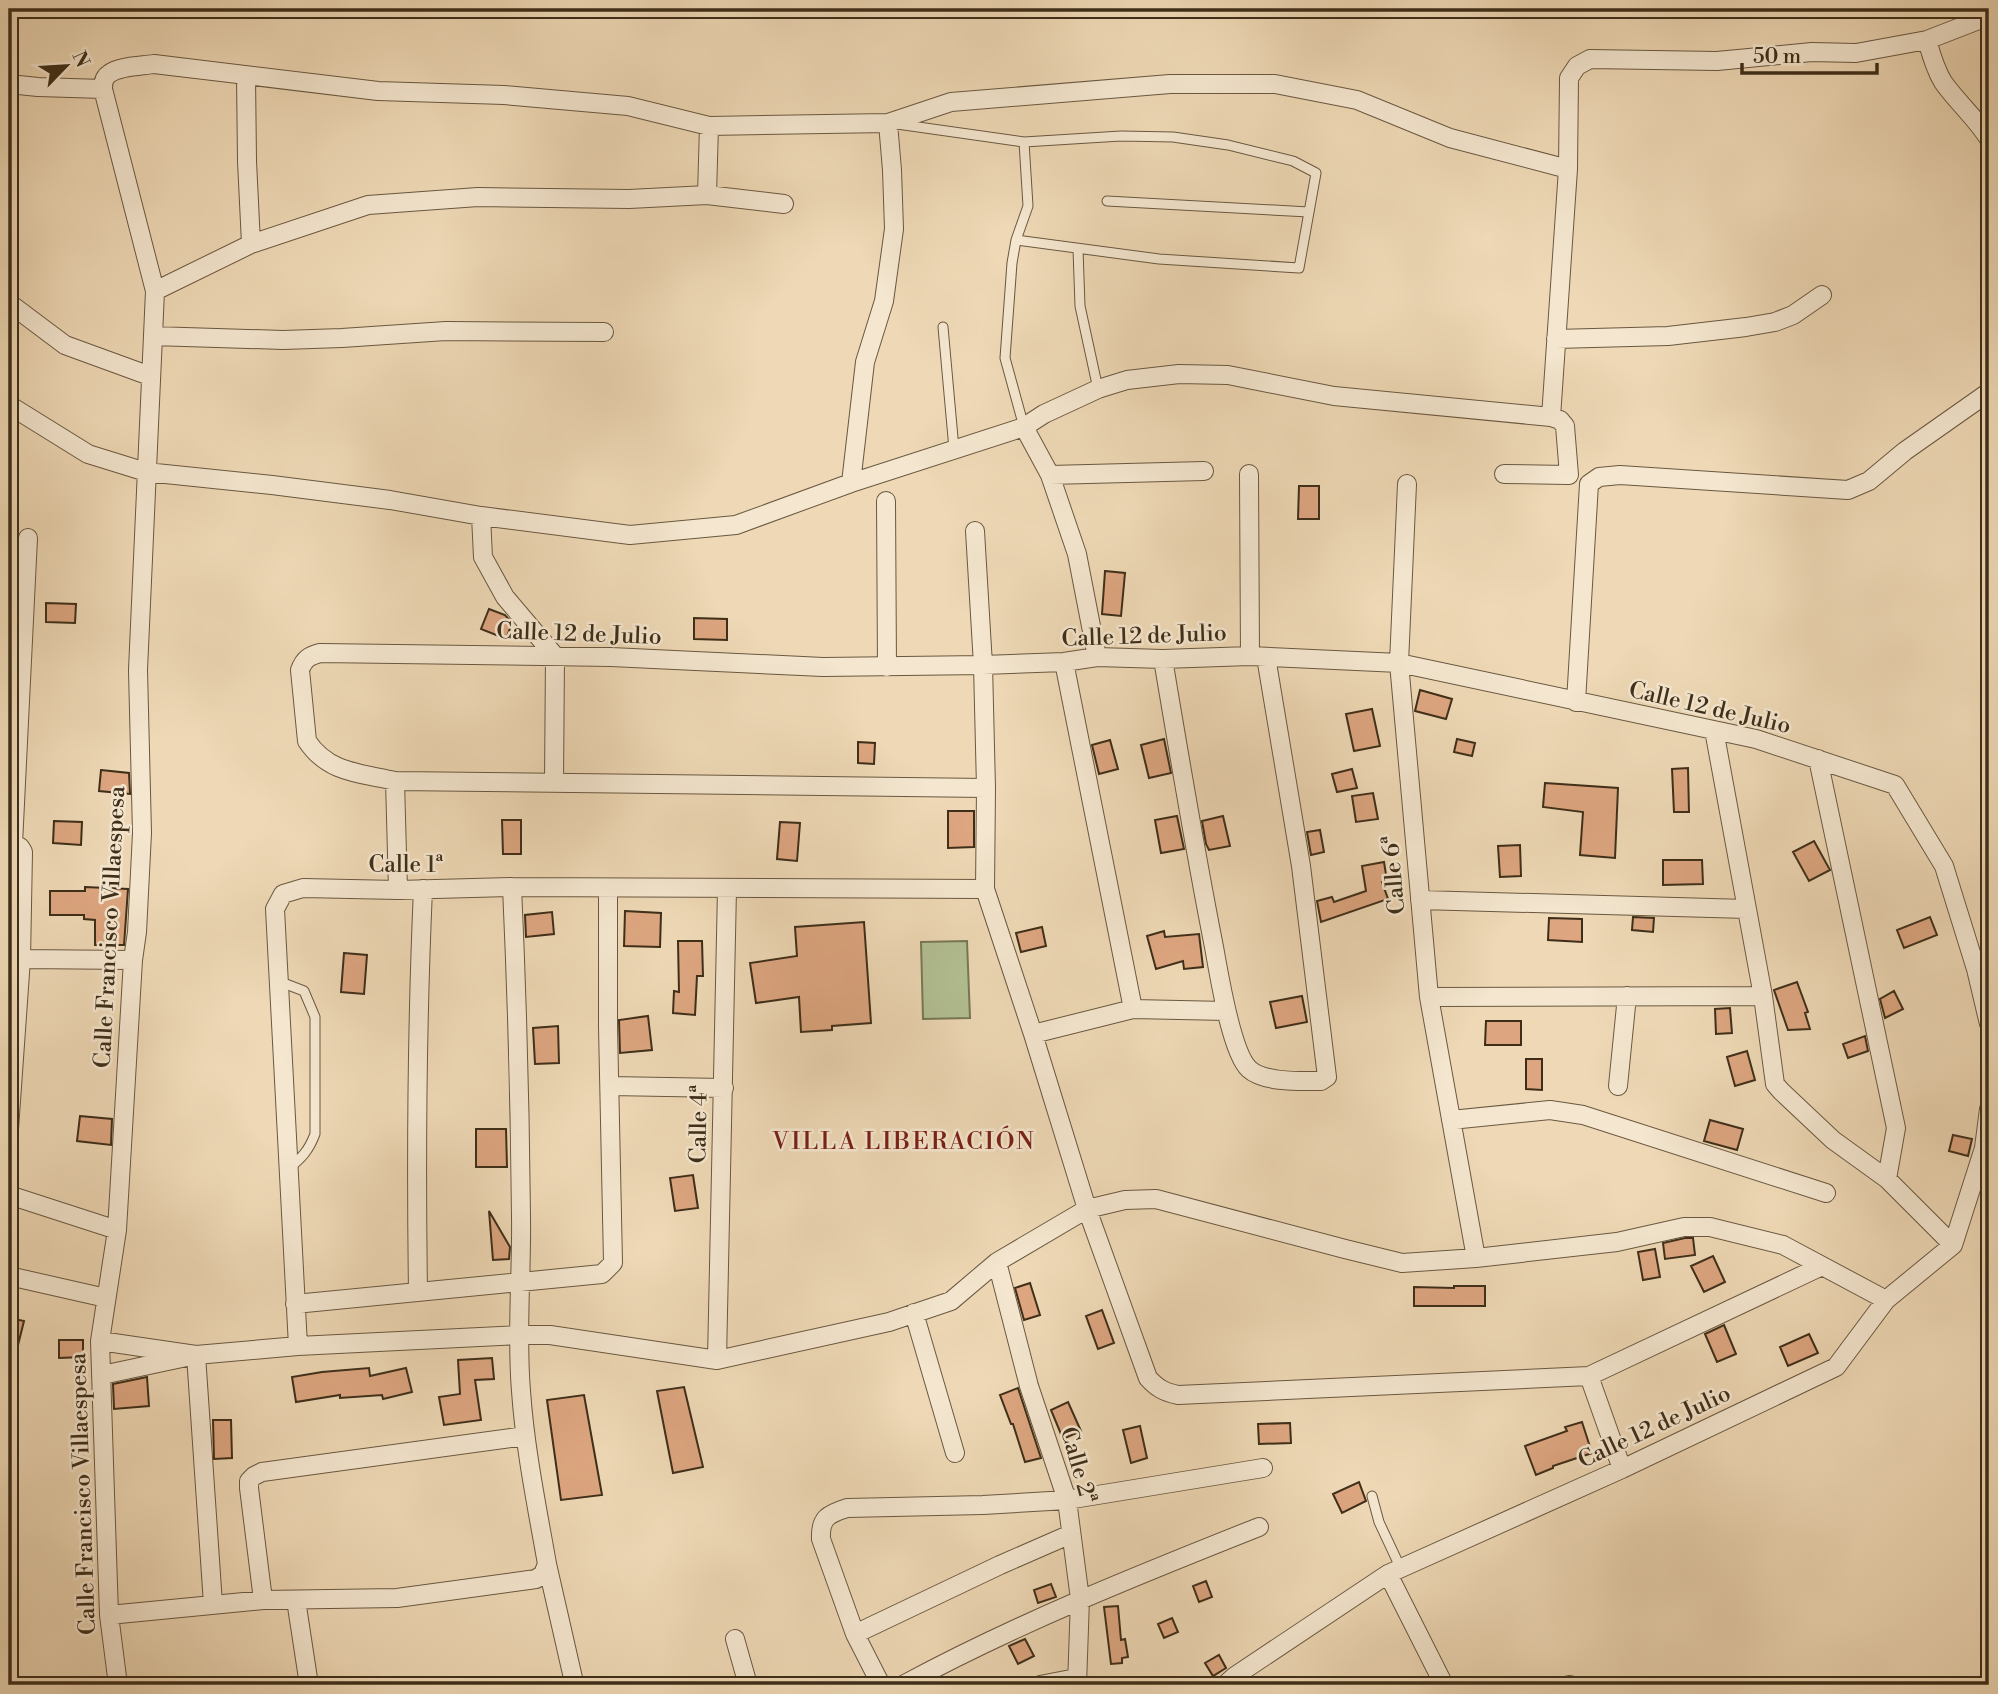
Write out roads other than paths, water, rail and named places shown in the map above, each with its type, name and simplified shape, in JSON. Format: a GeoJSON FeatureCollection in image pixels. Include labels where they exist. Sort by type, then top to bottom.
{"type":"FeatureCollection","features":[{"type":"Feature","properties":{"kind":"street"},"geometry":{"type":"LineString","coordinates":[[1551,417],[1568,169],[1569,78],[1577,66],[1590,59],[1717,61],[1812,52],[1856,53],[1927,40],[1989,16]]}},
{"type":"Feature","properties":{"kind":"street"},"geometry":{"type":"LineString","coordinates":[[1927,40],[1934,64],[1943,81],[1989,139]]}},
{"type":"Feature","properties":{"kind":"street"},"geometry":{"type":"LineString","coordinates":[[9,84],[38,88],[103,89],[103,81],[108,74],[130,67],[154,64],[378,92],[504,95],[628,106],[709,126],[888,123],[951,102],[1170,84],[1275,84],[1357,100],[1450,138],[1568,169]]}},
{"type":"Feature","properties":{"kind":"street"},"geometry":{"type":"LineString","coordinates":[[246,76],[251,244]]}},
{"type":"Feature","properties":{"kind":"street","name":"Calle Francisco Villaespesa"},"geometry":{"type":"LineString","coordinates":[[103,89],[155,291],[138,670],[142,833],[137,932],[133,960],[117,1230],[100,1341],[109,1615],[118,1685]]}},
{"type":"Feature","properties":{"kind":"street"},"geometry":{"type":"LineString","coordinates":[[851,483],[864,362],[884,301],[894,229],[888,123]]}},
{"type":"Feature","properties":{"kind":"street"},"geometry":{"type":"LineString","coordinates":[[708,194],[709,126]]}},
{"type":"Feature","properties":{"kind":"street"},"geometry":{"type":"LineString","coordinates":[[155,291],[251,244],[368,205],[478,197],[629,199],[708,194],[784,204]]}},
{"type":"Feature","properties":{"kind":"street"},"geometry":{"type":"LineString","coordinates":[[1556,339],[1668,336],[1746,327],[1775,322],[1793,315],[1822,295]]}},
{"type":"Feature","properties":{"kind":"street"},"geometry":{"type":"LineString","coordinates":[[9,303],[65,345],[150,376]]}},
{"type":"Feature","properties":{"kind":"street"},"geometry":{"type":"LineString","coordinates":[[153,336],[283,340],[446,331],[604,332]]}},
{"type":"Feature","properties":{"kind":"street"},"geometry":{"type":"LineString","coordinates":[[9,405],[88,454],[146,472],[298,488],[630,535],[736,525],[851,483],[1024,427],[1044,414],[1098,388],[1127,380],[1179,374],[1228,375],[1334,396],[1551,417],[1560,420],[1565,426],[1569,475]]}},
{"type":"Feature","properties":{"kind":"street"},"geometry":{"type":"LineString","coordinates":[[1589,484],[1599,477],[1620,475],[1848,490],[1869,481],[1905,451],[1989,392]]}},
{"type":"Feature","properties":{"kind":"street"},"geometry":{"type":"LineString","coordinates":[[1024,427],[1050,475],[1077,554],[1097,657]]}},
{"type":"Feature","properties":{"kind":"street"},"geometry":{"type":"LineString","coordinates":[[1050,475],[1204,471]]}},
{"type":"Feature","properties":{"kind":"street"},"geometry":{"type":"LineString","coordinates":[[1163,659],[1194,847],[1226,1011],[1241,1058],[1250,1070],[1259,1075],[1321,1081],[1327,1077],[1301,866],[1258,656],[1249,474]]}},
{"type":"Feature","properties":{"kind":"street"},"geometry":{"type":"LineString","coordinates":[[1504,474],[1569,475],[1589,484]]}},
{"type":"Feature","properties":{"kind":"street","name":"Calle 6ª"},"geometry":{"type":"LineString","coordinates":[[1407,484],[1399,663],[1420,900],[1429,997],[1476,1258]]}},
{"type":"Feature","properties":{"kind":"street"},"geometry":{"type":"LineString","coordinates":[[1576,702],[1589,484]]}},
{"type":"Feature","properties":{"kind":"street"},"geometry":{"type":"LineString","coordinates":[[886,501],[887,667]]}},
{"type":"Feature","properties":{"kind":"street"},"geometry":{"type":"LineString","coordinates":[[481,516],[483,557],[505,597],[555,656],[554,782]]}},
{"type":"Feature","properties":{"kind":"street"},"geometry":{"type":"LineString","coordinates":[[975,531],[983,665],[985,890],[1087,1209],[1148,1378],[1164,1392],[1178,1395],[1589,1376],[1822,1266]]}},
{"type":"Feature","properties":{"kind":"street"},"geometry":{"type":"LineString","coordinates":[[9,1129],[21,959],[23,852],[20,846],[11,843],[15,657],[28,538]]}},
{"type":"Feature","properties":{"kind":"street","name":"Calle 12 de Julio"},"geometry":{"type":"LineString","coordinates":[[395,781],[336,768],[313,750],[307,741],[300,670],[304,660],[320,653],[555,656],[823,667],[983,665],[1064,662],[1097,657],[1163,659],[1258,656],[1399,663],[1756,738],[1895,785],[1944,866],[1976,969],[1989,1024]]}},
{"type":"Feature","properties":{"kind":"street"},"geometry":{"type":"LineString","coordinates":[[1064,662],[1133,1009]]}},
{"type":"Feature","properties":{"kind":"street"},"geometry":{"type":"LineString","coordinates":[[1714,730],[1763,996],[1776,1084],[1781,1091],[1833,1140],[1887,1179],[1952,1245],[1984,1148],[1989,1109]]}},
{"type":"Feature","properties":{"kind":"street"},"geometry":{"type":"LineString","coordinates":[[1818,759],[1896,1128],[1887,1179]]}},
{"type":"Feature","properties":{"kind":"street"},"geometry":{"type":"LineString","coordinates":[[398,890],[395,781],[986,788]]}},
{"type":"Feature","properties":{"kind":"street"},"geometry":{"type":"LineString","coordinates":[[512,887],[520,1133],[521,1389],[526,1437],[547,1564],[573,1678]]}},
{"type":"Feature","properties":{"kind":"street","name":"Calle 1ª"},"geometry":{"type":"LineString","coordinates":[[298,1346],[275,909],[283,894],[303,888],[985,890]]}},
{"type":"Feature","properties":{"kind":"street"},"geometry":{"type":"LineString","coordinates":[[295,1304],[602,1274],[613,1263],[608,888]]}},
{"type":"Feature","properties":{"kind":"street"},"geometry":{"type":"LineString","coordinates":[[418,1292],[417,1062],[423,889]]}},
{"type":"Feature","properties":{"kind":"street","name":"Calle 4ª"},"geometry":{"type":"LineString","coordinates":[[718,1360],[727,889]]}},
{"type":"Feature","properties":{"kind":"street"},"geometry":{"type":"LineString","coordinates":[[1420,900],[1747,909]]}},
{"type":"Feature","properties":{"kind":"street"},"geometry":{"type":"LineString","coordinates":[[21,959],[133,960]]}},
{"type":"Feature","properties":{"kind":"street"},"geometry":{"type":"LineString","coordinates":[[1618,1086],[1627,996]]}},
{"type":"Feature","properties":{"kind":"street"},"geometry":{"type":"LineString","coordinates":[[1429,997],[1763,996]]}},
{"type":"Feature","properties":{"kind":"street"},"geometry":{"type":"LineString","coordinates":[[1033,1034],[1133,1009],[1226,1011]]}},
{"type":"Feature","properties":{"kind":"street"},"geometry":{"type":"LineString","coordinates":[[610,1086],[724,1088]]}},
{"type":"Feature","properties":{"kind":"street"},"geometry":{"type":"LineString","coordinates":[[1451,1120],[1550,1111],[1583,1115],[1826,1193]]}},
{"type":"Feature","properties":{"kind":"street"},"geometry":{"type":"LineString","coordinates":[[9,1195],[117,1230]]}},
{"type":"Feature","properties":{"kind":"street"},"geometry":{"type":"LineString","coordinates":[[102,1374],[196,1355],[298,1346],[519,1335],[550,1335],[718,1360],[889,1322],[951,1301],[997,1262],[1087,1209],[1125,1200],[1156,1199],[1402,1262],[1476,1258],[1618,1242],[1684,1227],[1710,1227],[1783,1245],[1886,1300]]}},
{"type":"Feature","properties":{"kind":"street","name":"Calle 12 de Julio"},"geometry":{"type":"LineString","coordinates":[[1234,1682],[1394,1571],[1622,1469],[1836,1367],[1886,1300],[1952,1245]]}},
{"type":"Feature","properties":{"kind":"street","name":"Calle 2ª"},"geometry":{"type":"LineString","coordinates":[[997,1262],[1029,1386],[1067,1500],[1080,1599],[1077,1681]]}},
{"type":"Feature","properties":{"kind":"street"},"geometry":{"type":"LineString","coordinates":[[9,1276],[106,1297]]}},
{"type":"Feature","properties":{"kind":"street"},"geometry":{"type":"LineString","coordinates":[[915,1313],[955,1453]]}},
{"type":"Feature","properties":{"kind":"street"},"geometry":{"type":"LineString","coordinates":[[100,1341],[196,1355]]}},
{"type":"Feature","properties":{"kind":"street"},"geometry":{"type":"LineString","coordinates":[[196,1355],[214,1604]]}},
{"type":"Feature","properties":{"kind":"street"},"geometry":{"type":"LineString","coordinates":[[1589,1376],[1622,1469]]}},
{"type":"Feature","properties":{"kind":"street"},"geometry":{"type":"LineString","coordinates":[[263,1600],[249,1488],[249,1481],[254,1476],[262,1472],[526,1437]]}},
{"type":"Feature","properties":{"kind":"street"},"geometry":{"type":"LineString","coordinates":[[881,1685],[855,1634],[821,1539],[820,1527],[825,1518],[836,1511],[847,1508],[1067,1500],[1263,1468]]}},
{"type":"Feature","properties":{"kind":"street"},"geometry":{"type":"LineString","coordinates":[[903,1685],[958,1655],[1080,1599],[1259,1527]]}},
{"type":"Feature","properties":{"kind":"street"},"geometry":{"type":"LineString","coordinates":[[855,1634],[1071,1534]]}},
{"type":"Feature","properties":{"kind":"street"},"geometry":{"type":"LineString","coordinates":[[109,1615],[263,1600],[397,1598],[536,1579],[543,1574],[547,1564]]}},
{"type":"Feature","properties":{"kind":"street"},"geometry":{"type":"LineString","coordinates":[[1394,1571],[1444,1685]]}},
{"type":"Feature","properties":{"kind":"street"},"geometry":{"type":"LineString","coordinates":[[296,1601],[309,1685]]}},
{"type":"Feature","properties":{"kind":"street"},"geometry":{"type":"LineString","coordinates":[[735,1639],[748,1685]]}},
{"type":"Feature","properties":{"kind":"street"},"geometry":{"type":"LineString","coordinates":[[1040,1685],[1077,1681]]}},
{"type":"Feature","properties":{"kind":"lane"},"geometry":{"type":"LineString","coordinates":[[888,123],[1024,142],[1121,136],[1173,137],[1228,145],[1293,162],[1316,173],[1299,268],[1159,259],[1016,240]]}},
{"type":"Feature","properties":{"kind":"lane"},"geometry":{"type":"LineString","coordinates":[[1024,142],[1028,206],[1016,240],[1012,263],[1004,358],[1024,427]]}},
{"type":"Feature","properties":{"kind":"lane"},"geometry":{"type":"LineString","coordinates":[[1107,201],[1309,212]]}},
{"type":"Feature","properties":{"kind":"lane"},"geometry":{"type":"LineString","coordinates":[[1078,249],[1080,306],[1098,388]]}},
{"type":"Feature","properties":{"kind":"lane"},"geometry":{"type":"LineString","coordinates":[[943,327],[954,449]]}},
{"type":"Feature","properties":{"kind":"lane"},"geometry":{"type":"LineString","coordinates":[[278,981],[304,991],[315,1017],[315,1133],[310,1149],[288,1169]]}},
{"type":"Feature","properties":{"kind":"lane"},"geometry":{"type":"LineString","coordinates":[[1372,1496],[1394,1571]]}},
{"type":"Feature","properties":{"kind":"district","name":"VILLA LIBERACIÓN"},"geometry":{"type":"Point","coordinates":[904,1141]}}]}
